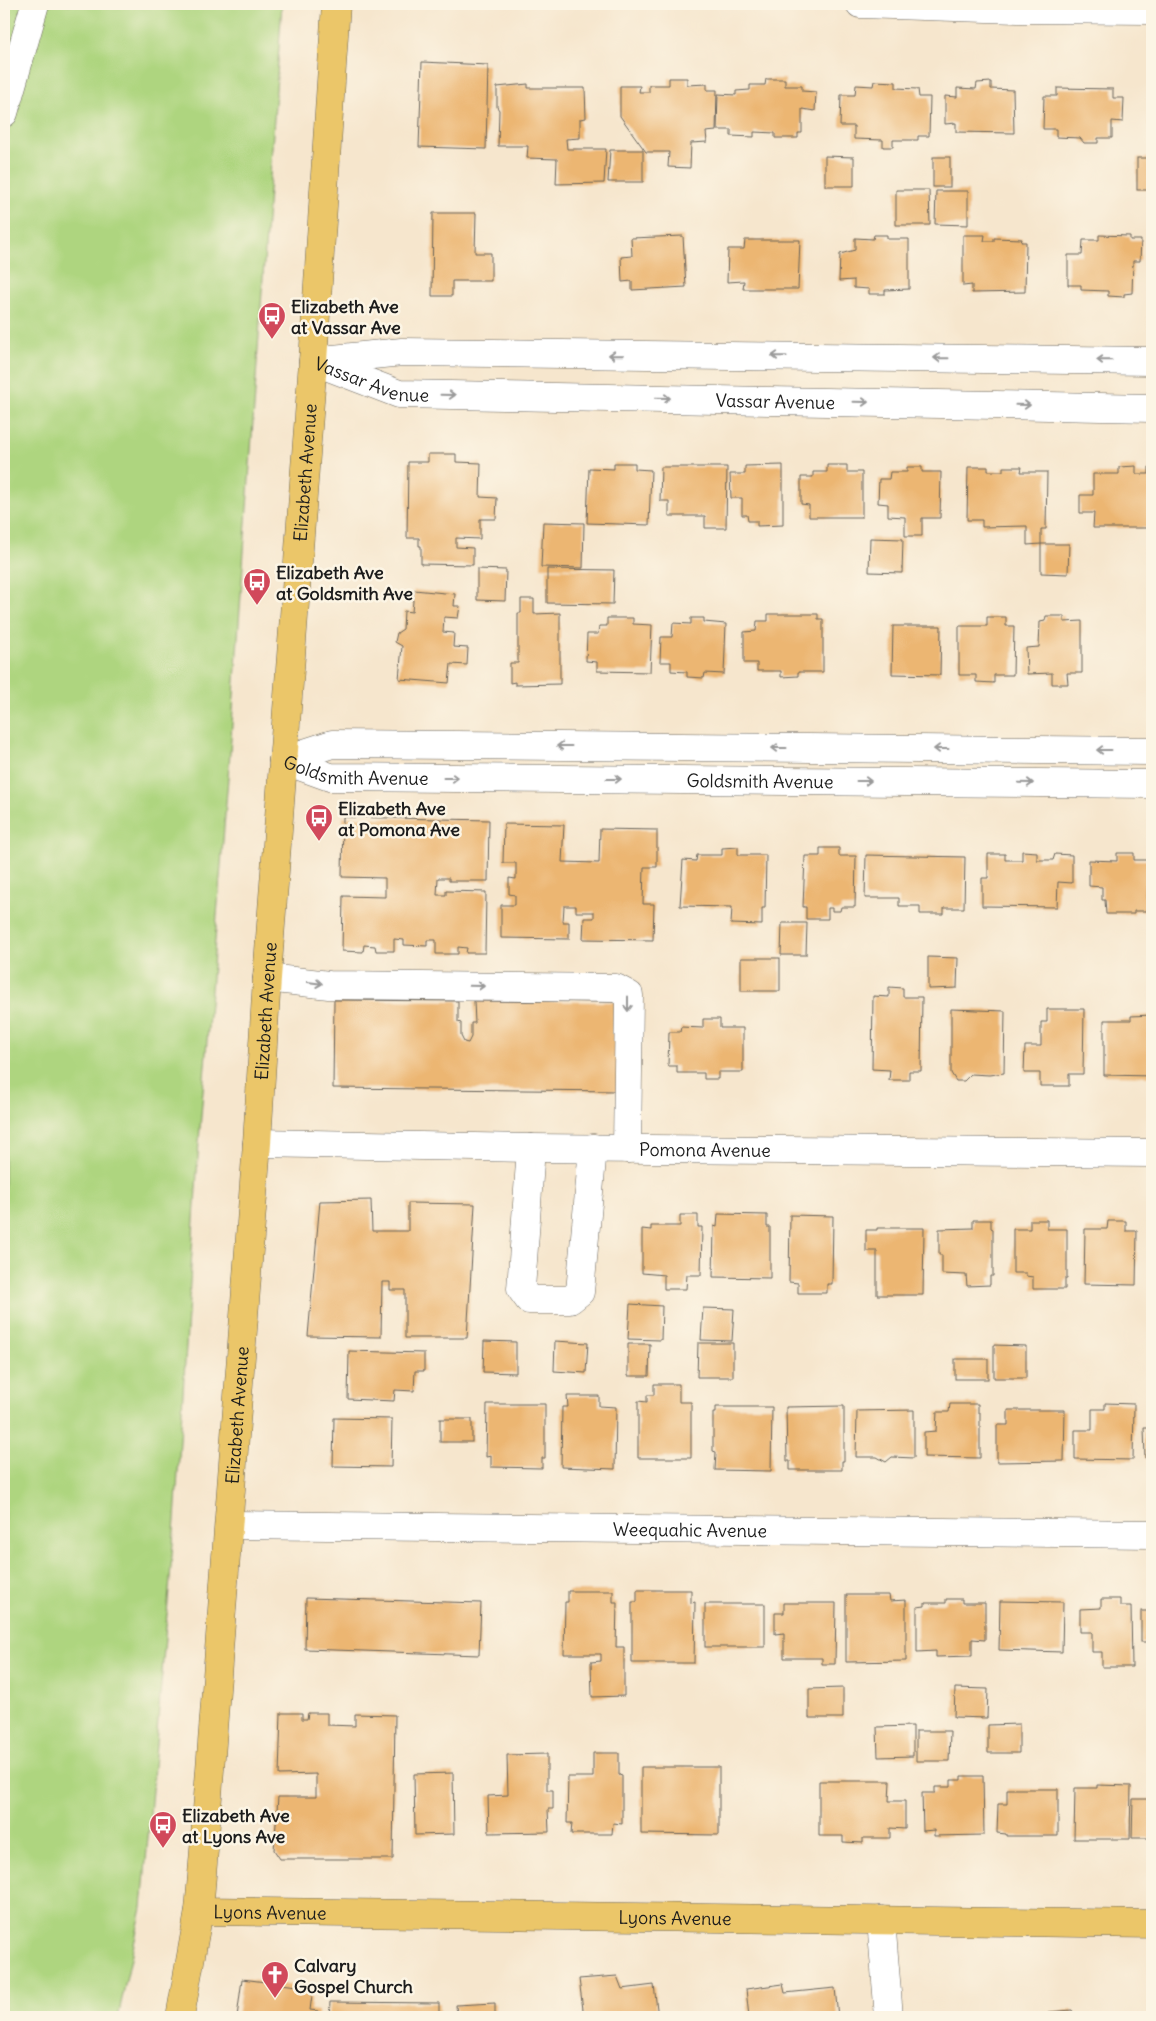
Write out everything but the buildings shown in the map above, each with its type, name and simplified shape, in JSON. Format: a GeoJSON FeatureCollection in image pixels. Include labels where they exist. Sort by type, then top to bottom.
{"type":"FeatureCollection","features":[{"type":"Feature","properties":{"kind":"main road","name":"Elizabeth Avenue"},"geometry":{"type":"LineString","coordinates":[[180,2017],[199,1911],[229,1525],[257,1142],[266,978],[313,360],[336,4]]}},
{"type":"Feature","properties":{"kind":"main road","name":"Lyons Avenue"},"geometry":{"type":"LineString","coordinates":[[199,1911],[1152,1924]]}},
{"type":"Feature","properties":{"kind":"street"},"geometry":{"type":"LineString","coordinates":[[4,113],[36,4]]}},
{"type":"Feature","properties":{"kind":"street"},"geometry":{"type":"LineString","coordinates":[[860,4],[1018,9],[1152,10]]}},
{"type":"Feature","properties":{"kind":"street","name":"Vassar Avenue"},"geometry":{"type":"LineString","coordinates":[[313,360],[402,352],[1152,361]]}},
{"type":"Feature","properties":{"kind":"street","name":"Vassar Avenue"},"geometry":{"type":"LineString","coordinates":[[313,360],[399,394],[1152,408]]}},
{"type":"Feature","properties":{"kind":"street","name":"Goldsmith Avenue"},"geometry":{"type":"LineString","coordinates":[[283,760],[332,744],[1152,751]]}},
{"type":"Feature","properties":{"kind":"street"},"geometry":{"type":"LineString","coordinates":[[667,780],[668,747]]}},
{"type":"Feature","properties":{"kind":"street"},"geometry":{"type":"LineString","coordinates":[[984,782],[985,749]]}},
{"type":"Feature","properties":{"kind":"street","name":"Goldsmith Avenue"},"geometry":{"type":"LineString","coordinates":[[283,760],[330,777],[1152,784]]}},
{"type":"Feature","properties":{"kind":"street"},"geometry":{"type":"LineString","coordinates":[[266,978],[329,985],[616,988],[628,995],[628,1149]]}},
{"type":"Feature","properties":{"kind":"street","name":"Pomona Avenue"},"geometry":{"type":"LineString","coordinates":[[257,1142],[531,1148],[1152,1152]]}},
{"type":"Feature","properties":{"kind":"street"},"geometry":{"type":"LineString","coordinates":[[531,1148],[521,1289],[529,1300],[570,1300],[580,1292],[593,1148]]}},
{"type":"Feature","properties":{"kind":"street","name":"Weequahic Avenue"},"geometry":{"type":"LineString","coordinates":[[229,1525],[1152,1534]]}},
{"type":"Feature","properties":{"kind":"street"},"geometry":{"type":"LineString","coordinates":[[881,1920],[889,2017]]}},
{"type":"Feature","properties":{"kind":"green space"},"geometry":{"type":"Polygon","coordinates":[[[4,4],[282,4],[230,753],[199,1141],[175,1520],[142,1908],[118,2017],[4,2017],[4,4]]]}},
{"type":"Feature","properties":{"kind":"place","name":"Elizabeth Ave at Vassar Ave"},"geometry":{"type":"Point","coordinates":[272,340]}},
{"type":"Feature","properties":{"kind":"place","name":"Elizabeth Ave at Goldsmith Ave"},"geometry":{"type":"Point","coordinates":[257,606]}},
{"type":"Feature","properties":{"kind":"place","name":"Elizabeth Ave at Pomona Ave"},"geometry":{"type":"Point","coordinates":[319,842]}},
{"type":"Feature","properties":{"kind":"place","name":"Elizabeth Ave at Lyons Ave"},"geometry":{"type":"Point","coordinates":[163,1849]}},
{"type":"Feature","properties":{"kind":"place","name":"Calvary Gospel Church"},"geometry":{"type":"Point","coordinates":[275,1999]}}]}
